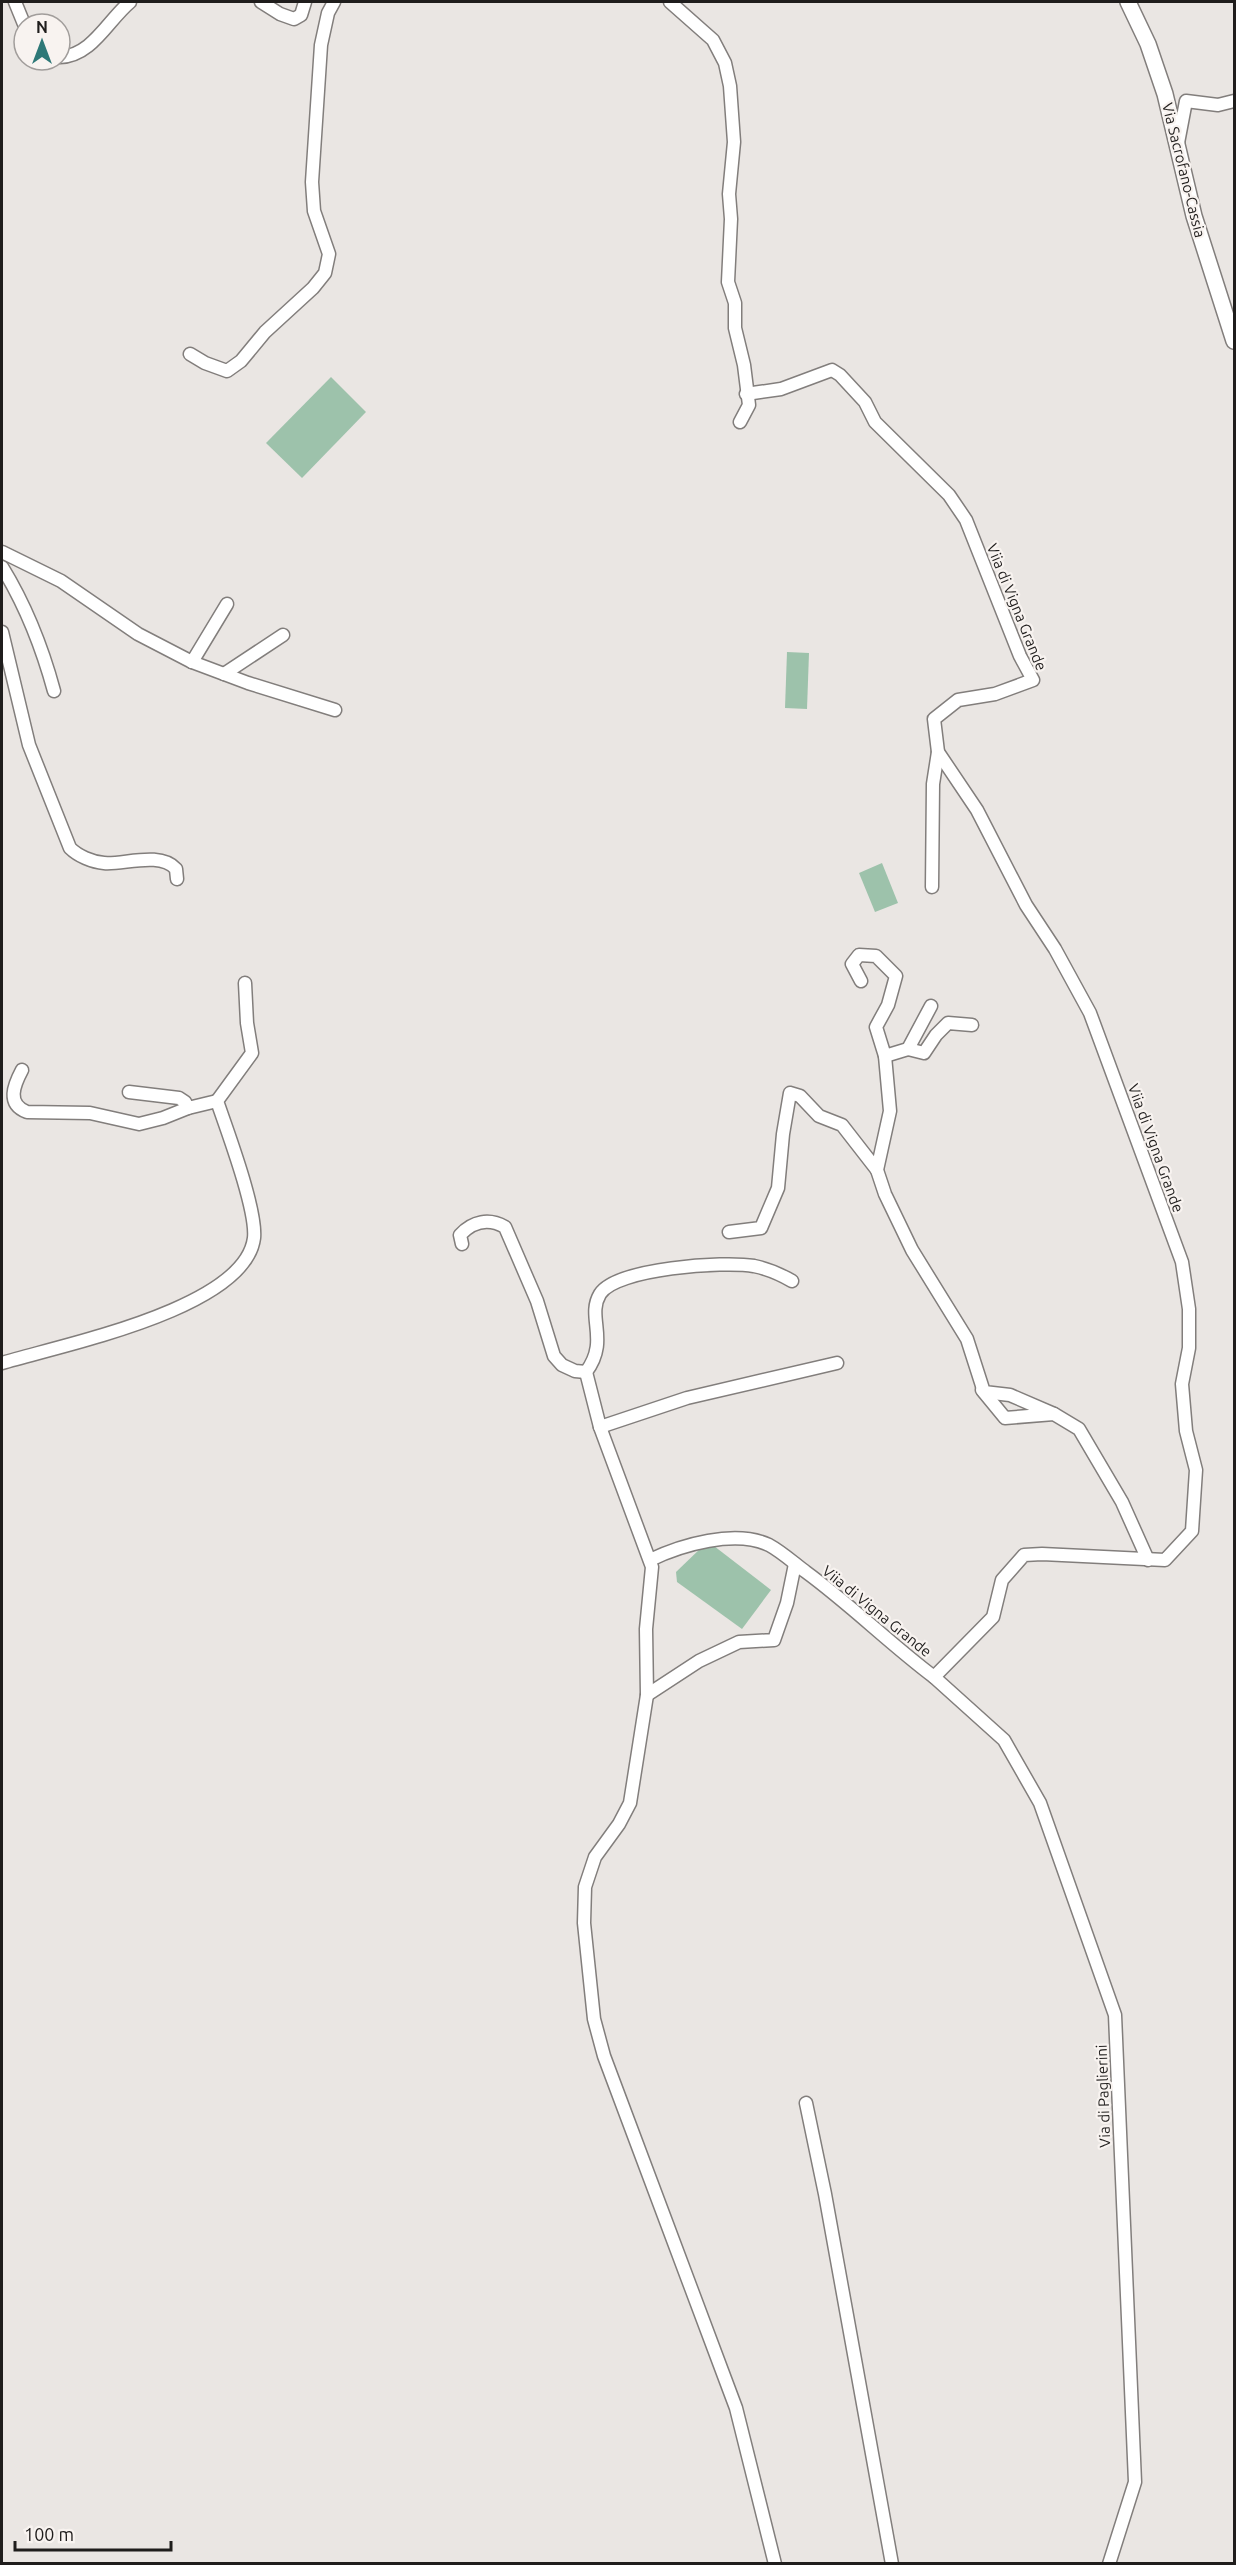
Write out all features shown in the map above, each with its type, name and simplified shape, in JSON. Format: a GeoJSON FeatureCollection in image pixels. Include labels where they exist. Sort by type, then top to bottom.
{"type":"FeatureCollection","features":[{"type":"Feature","properties":{"kind":"street"},"geometry":{"type":"LineString","coordinates":[[72,54],[89,45],[130,2]]}},
{"type":"Feature","properties":{"kind":"street"},"geometry":{"type":"LineString","coordinates":[[261,2],[285,17],[294,19],[301,15],[305,2]]}},
{"type":"Feature","properties":{"kind":"street"},"geometry":{"type":"LineString","coordinates":[[190,354],[226,371],[242,361],[265,332],[326,273],[329,254],[314,211],[312,182],[321,45],[328,13],[334,2]]}},
{"type":"Feature","properties":{"kind":"street"},"geometry":{"type":"LineString","coordinates":[[670,2],[713,40],[725,63],[730,86],[734,142],[729,194],[732,219],[728,282],[735,303],[735,328],[744,365],[749,405],[741,422]]}},
{"type":"Feature","properties":{"kind":"street","name":"Via Sacrofano-Cassia"},"geometry":{"type":"LineString","coordinates":[[1128,2],[1148,44],[1162,84],[1194,216],[1234,341]]}},
{"type":"Feature","properties":{"kind":"street"},"geometry":{"type":"LineString","coordinates":[[1178,146],[1186,101],[1218,105],[1234,101]]}},
{"type":"Feature","properties":{"kind":"street","name":"Viia di Vigna Grande"},"geometry":{"type":"LineString","coordinates":[[650,1560],[699,1541],[744,1539],[769,1545],[840,1598],[900,1652],[934,1677],[993,1617],[1002,1580],[1024,1555],[1165,1560],[1192,1531],[1196,1470],[1186,1431],[1182,1384],[1189,1348],[1189,1309],[1182,1262],[1090,1013],[1055,949],[1026,904],[977,810],[938,753],[934,719],[958,700],[995,694],[1033,680],[1020,656],[966,520],[949,495],[875,422],[865,402],[832,370],[781,389],[746,394]]}},
{"type":"Feature","properties":{"kind":"street"},"geometry":{"type":"LineString","coordinates":[[2,552],[61,581],[138,634],[192,662],[335,710]]}},
{"type":"Feature","properties":{"kind":"street"},"geometry":{"type":"LineString","coordinates":[[2,567],[36,634],[54,691]]}},
{"type":"Feature","properties":{"kind":"street"},"geometry":{"type":"LineString","coordinates":[[192,662],[227,604]]}},
{"type":"Feature","properties":{"kind":"street"},"geometry":{"type":"LineString","coordinates":[[2,632],[29,745],[70,848],[101,863],[129,860],[166,862],[176,869],[177,879]]}},
{"type":"Feature","properties":{"kind":"street"},"geometry":{"type":"LineString","coordinates":[[224,674],[282,634]]}},
{"type":"Feature","properties":{"kind":"street"},"geometry":{"type":"LineString","coordinates":[[932,887],[933,784],[938,753]]}},
{"type":"Feature","properties":{"kind":"street"},"geometry":{"type":"LineString","coordinates":[[861,981],[852,964],[859,955],[876,956],[896,975],[888,1005],[876,1027],[885,1056],[890,1112],[877,1170]]}},
{"type":"Feature","properties":{"kind":"street"},"geometry":{"type":"LineString","coordinates":[[22,1070],[14,1087],[13,1099],[18,1108],[27,1112],[90,1113],[139,1124],[163,1118],[188,1107],[217,1101],[252,1053],[247,1023],[245,983]]}},
{"type":"Feature","properties":{"kind":"street"},"geometry":{"type":"LineString","coordinates":[[908,1049],[931,1006]]}},
{"type":"Feature","properties":{"kind":"street"},"geometry":{"type":"LineString","coordinates":[[885,1056],[908,1049],[924,1053],[936,1035],[948,1023],[972,1025]]}},
{"type":"Feature","properties":{"kind":"street"},"geometry":{"type":"LineString","coordinates":[[129,1092],[179,1098],[188,1107]]}},
{"type":"Feature","properties":{"kind":"street"},"geometry":{"type":"LineString","coordinates":[[729,1232],[760,1228],[778,1188],[783,1134],[790,1093],[800,1096],[819,1116],[842,1125],[877,1170],[885,1194],[912,1250],[967,1339],[984,1392]]}},
{"type":"Feature","properties":{"kind":"street"},"geometry":{"type":"LineString","coordinates":[[2,1363],[108,1333],[176,1308],[210,1292],[240,1268],[252,1247],[254,1226],[217,1101]]}},
{"type":"Feature","properties":{"kind":"street"},"geometry":{"type":"LineString","coordinates":[[462,1244],[460,1235],[474,1224],[487,1220],[505,1227],[534,1292],[554,1356],[562,1365],[575,1371],[586,1372]]}},
{"type":"Feature","properties":{"kind":"street"},"geometry":{"type":"LineString","coordinates":[[776,2564],[736,2408],[604,2056],[594,2019],[584,1923],[585,1887],[595,1857],[619,1824],[630,1803],[646,1695],[645,1665],[652,1567],[600,1427],[586,1372],[597,1350],[595,1306],[601,1293],[612,1282],[628,1277],[705,1264],[752,1266],[775,1271],[792,1281]]}},
{"type":"Feature","properties":{"kind":"street"},"geometry":{"type":"LineString","coordinates":[[600,1427],[687,1398],[837,1363]]}},
{"type":"Feature","properties":{"kind":"street"},"geometry":{"type":"LineString","coordinates":[[972,1378],[1005,1418],[1054,1414]]}},
{"type":"Feature","properties":{"kind":"street"},"geometry":{"type":"LineString","coordinates":[[984,1392],[1010,1395],[1054,1414],[1079,1429],[1122,1502],[1148,1560]]}},
{"type":"Feature","properties":{"kind":"street"},"geometry":{"type":"LineString","coordinates":[[646,1695],[699,1661],[739,1642],[774,1640],[788,1603],[795,1564]]}},
{"type":"Feature","properties":{"kind":"street","name":"Via di Paglierini"},"geometry":{"type":"LineString","coordinates":[[934,1677],[1004,1740],[1040,1803],[1115,2015],[1135,2482],[1109,2564]]}},
{"type":"Feature","properties":{"kind":"street"},"geometry":{"type":"LineString","coordinates":[[806,2103],[825,2194],[891,2564]]}},
{"type":"Feature","properties":{"kind":"green space"},"geometry":{"type":"Polygon","coordinates":[[[331,377],[366,412],[302,478],[266,443],[331,377]]]}},
{"type":"Feature","properties":{"kind":"green space"},"geometry":{"type":"Polygon","coordinates":[[[787,652],[809,653],[807,709],[785,708],[787,652]]]}},
{"type":"Feature","properties":{"kind":"green space"},"geometry":{"type":"Polygon","coordinates":[[[882,863],[898,903],[875,912],[859,873],[882,863]]]}},
{"type":"Feature","properties":{"kind":"green space"},"geometry":{"type":"Polygon","coordinates":[[[703,1546],[714,1546],[771,1590],[742,1629],[677,1582],[676,1572],[703,1546]]]}}]}
